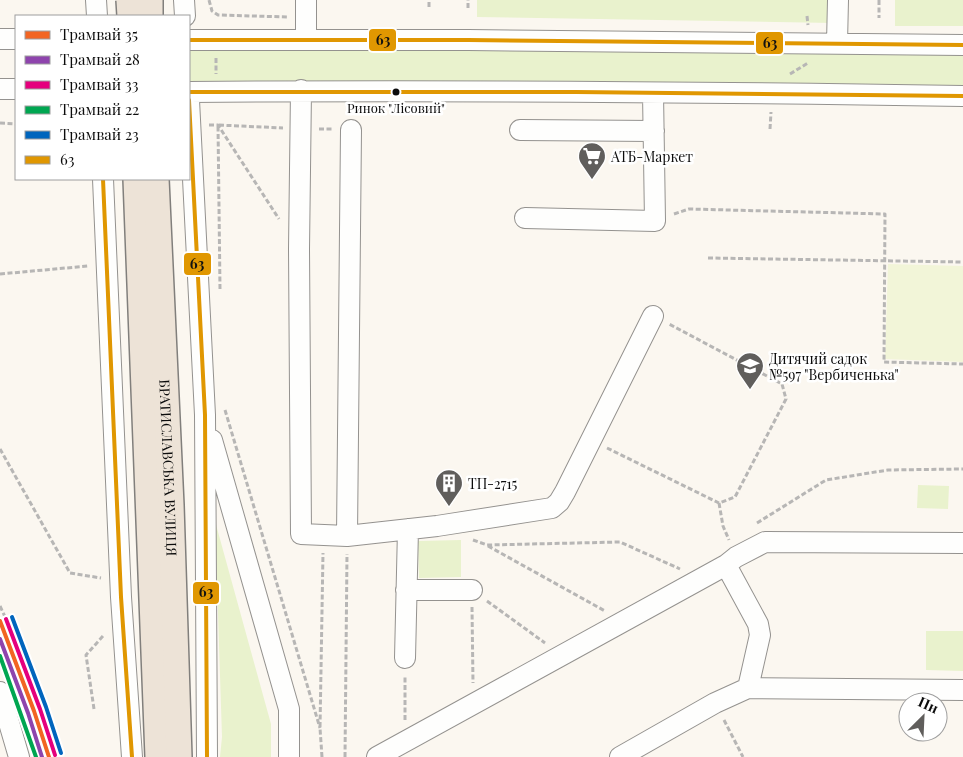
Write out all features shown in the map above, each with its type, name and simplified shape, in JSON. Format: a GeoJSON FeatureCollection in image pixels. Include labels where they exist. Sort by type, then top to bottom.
{"type":"FeatureCollection","features":[{"type":"Feature","properties":{"kind":"main road"},"geometry":{"type":"LineString","coordinates":[[129,0],[130,15]]}},
{"type":"Feature","properties":{"kind":"main road"},"geometry":{"type":"LineString","coordinates":[[150,0],[150,15]]}},
{"type":"Feature","properties":{"kind":"main road","name":"БРАТИСЛАВСЬКА ВУЛИЦЯ"},"geometry":{"type":"LineString","coordinates":[[136,180],[179,757]]}},
{"type":"Feature","properties":{"kind":"main road","name":"БРАТИСЛАВСЬКА ВУЛИЦЯ"},"geometry":{"type":"LineString","coordinates":[[156,180],[160,504],[158,757]]}},
{"type":"Feature","properties":{"kind":"street"},"geometry":{"type":"LineString","coordinates":[[96,0],[97,15]]}},
{"type":"Feature","properties":{"kind":"street"},"geometry":{"type":"LineString","coordinates":[[184,0],[185,15]]}},
{"type":"Feature","properties":{"kind":"street"},"geometry":{"type":"LineString","coordinates":[[837,43],[838,0]]}},
{"type":"Feature","properties":{"kind":"street"},"geometry":{"type":"LineString","coordinates":[[305,8],[306,39]]}},
{"type":"Feature","properties":{"kind":"street"},"geometry":{"type":"LineString","coordinates":[[0,39],[15,39]]}},
{"type":"Feature","properties":{"kind":"street"},"geometry":{"type":"LineString","coordinates":[[190,40],[306,39],[963,44]]}},
{"type":"Feature","properties":{"kind":"street"},"geometry":{"type":"LineString","coordinates":[[0,89],[15,88]]}},
{"type":"Feature","properties":{"kind":"street"},"geometry":{"type":"LineString","coordinates":[[190,92],[301,90],[963,96]]}},
{"type":"Feature","properties":{"kind":"street"},"geometry":{"type":"LineString","coordinates":[[301,90],[299,249],[301,534],[347,536],[496,518],[552,508],[559,502],[565,492],[653,316]]}},
{"type":"Feature","properties":{"kind":"street"},"geometry":{"type":"LineString","coordinates":[[525,218],[655,221],[653,93]]}},
{"type":"Feature","properties":{"kind":"street"},"geometry":{"type":"LineString","coordinates":[[347,536],[351,130]]}},
{"type":"Feature","properties":{"kind":"street"},"geometry":{"type":"LineString","coordinates":[[520,130],[654,131]]}},
{"type":"Feature","properties":{"kind":"street"},"geometry":{"type":"LineString","coordinates":[[190,162],[205,416],[207,757]]}},
{"type":"Feature","properties":{"kind":"street"},"geometry":{"type":"LineString","coordinates":[[103,180],[121,597],[132,757]]}},
{"type":"Feature","properties":{"kind":"street"},"geometry":{"type":"LineString","coordinates":[[205,416],[288,709],[289,757]]}},
{"type":"Feature","properties":{"kind":"street"},"geometry":{"type":"LineString","coordinates":[[405,658],[408,529]]}},
{"type":"Feature","properties":{"kind":"street"},"geometry":{"type":"LineString","coordinates":[[377,757],[766,542],[963,543]]}},
{"type":"Feature","properties":{"kind":"street"},"geometry":{"type":"LineString","coordinates":[[726,565],[758,624],[760,635],[748,688]]}},
{"type":"Feature","properties":{"kind":"street"},"geometry":{"type":"LineString","coordinates":[[406,590],[472,590]]}},
{"type":"Feature","properties":{"kind":"street"},"geometry":{"type":"LineString","coordinates":[[620,757],[715,703],[748,688],[963,690]]}},
{"type":"Feature","properties":{"kind":"street"},"geometry":{"type":"LineString","coordinates":[[0,692],[19,757]]}},
{"type":"Feature","properties":{"kind":"path"},"geometry":{"type":"LineString","coordinates":[[209,0],[212,11],[218,15],[305,8]]}},
{"type":"Feature","properties":{"kind":"path"},"geometry":{"type":"LineString","coordinates":[[429,0],[429,7]]}},
{"type":"Feature","properties":{"kind":"path"},"geometry":{"type":"LineString","coordinates":[[468,0],[468,8]]}},
{"type":"Feature","properties":{"kind":"path"},"geometry":{"type":"LineString","coordinates":[[879,0],[879,18]]}},
{"type":"Feature","properties":{"kind":"path"},"geometry":{"type":"LineString","coordinates":[[216,50],[216,80]]}},
{"type":"Feature","properties":{"kind":"path"},"geometry":{"type":"LineString","coordinates":[[0,123],[15,124]]}},
{"type":"Feature","properties":{"kind":"path"},"geometry":{"type":"LineString","coordinates":[[218,125],[351,130]]}},
{"type":"Feature","properties":{"kind":"path"},"geometry":{"type":"LineString","coordinates":[[218,125],[299,249]]}},
{"type":"Feature","properties":{"kind":"path"},"geometry":{"type":"LineString","coordinates":[[218,125],[220,290]]}},
{"type":"Feature","properties":{"kind":"path"},"geometry":{"type":"LineString","coordinates":[[655,221],[689,209],[885,214],[884,362],[963,364]]}},
{"type":"Feature","properties":{"kind":"path"},"geometry":{"type":"LineString","coordinates":[[708,258],[963,262]]}},
{"type":"Feature","properties":{"kind":"path"},"geometry":{"type":"LineString","coordinates":[[0,274],[88,265],[89,275]]}},
{"type":"Feature","properties":{"kind":"path"},"geometry":{"type":"LineString","coordinates":[[591,440],[719,503],[735,497],[786,399],[782,384],[653,316]]}},
{"type":"Feature","properties":{"kind":"path"},"geometry":{"type":"LineString","coordinates":[[224,405],[320,728]]}},
{"type":"Feature","properties":{"kind":"path"},"geometry":{"type":"LineString","coordinates":[[0,449],[70,573],[101,578],[100,568]]}},
{"type":"Feature","properties":{"kind":"path"},"geometry":{"type":"LineString","coordinates":[[751,527],[826,480],[888,470],[963,469]]}},
{"type":"Feature","properties":{"kind":"path"},"geometry":{"type":"LineString","coordinates":[[719,503],[723,526]]}},
{"type":"Feature","properties":{"kind":"path"},"geometry":{"type":"LineString","coordinates":[[322,757],[320,728],[323,535]]}},
{"type":"Feature","properties":{"kind":"path"},"geometry":{"type":"LineString","coordinates":[[345,757],[347,536]]}},
{"type":"Feature","properties":{"kind":"path"},"geometry":{"type":"LineString","coordinates":[[470,539],[487,545],[624,621]]}},
{"type":"Feature","properties":{"kind":"path"},"geometry":{"type":"LineString","coordinates":[[487,545],[620,542],[701,578]]}},
{"type":"Feature","properties":{"kind":"path"},"geometry":{"type":"LineString","coordinates":[[472,590],[562,655]]}},
{"type":"Feature","properties":{"kind":"path"},"geometry":{"type":"LineString","coordinates":[[472,590],[474,704]]}},
{"type":"Feature","properties":{"kind":"path"},"geometry":{"type":"LineString","coordinates":[[0,606],[7,621],[54,757]]}},
{"type":"Feature","properties":{"kind":"path"},"geometry":{"type":"LineString","coordinates":[[94,709],[86,655],[103,636],[103,626]]}},
{"type":"Feature","properties":{"kind":"path"},"geometry":{"type":"LineString","coordinates":[[404,742],[405,658]]}},
{"type":"Feature","properties":{"kind":"path"},"geometry":{"type":"LineString","coordinates":[[715,703],[743,757]]}},
{"type":"Feature","properties":{"kind":"green space"},"geometry":{"type":"Polygon","coordinates":[[[477,0],[833,0],[833,23],[477,17],[477,0]]]}},
{"type":"Feature","properties":{"kind":"green space"},"geometry":{"type":"Polygon","coordinates":[[[895,0],[963,0],[963,26],[895,26],[895,0]]]}},
{"type":"Feature","properties":{"kind":"green space"},"geometry":{"type":"Polygon","coordinates":[[[190,40],[963,45],[963,96],[190,92],[190,40]]]}},
{"type":"Feature","properties":{"kind":"green space"},"geometry":{"type":"Polygon","coordinates":[[[888,264],[963,266],[963,362],[885,359],[888,264]]]}},
{"type":"Feature","properties":{"kind":"green space"},"geometry":{"type":"Polygon","coordinates":[[[918,485],[949,486],[948,509],[917,508],[918,485]]]}},
{"type":"Feature","properties":{"kind":"green space"},"geometry":{"type":"Polygon","coordinates":[[[215,521],[271,724],[271,757],[220,757],[222,737],[215,521]]]}},
{"type":"Feature","properties":{"kind":"green space"},"geometry":{"type":"Polygon","coordinates":[[[461,540],[461,577],[419,578],[418,541],[461,540]]]}},
{"type":"Feature","properties":{"kind":"green space"},"geometry":{"type":"Polygon","coordinates":[[[926,631],[963,631],[963,671],[926,670],[926,631]]]}},
{"type":"Feature","properties":{"kind":"tram line","name":"23"},"geometry":{"type":"LineString","coordinates":[[12,617],[61,753]]}},
{"type":"Feature","properties":{"kind":"tram line","name":"33"},"geometry":{"type":"LineString","coordinates":[[6,619],[55,755]]}},
{"type":"Feature","properties":{"kind":"tram line","name":"35"},"geometry":{"type":"LineString","coordinates":[[0,621],[49,757]]}},
{"type":"Feature","properties":{"kind":"tram line","name":"28"},"geometry":{"type":"LineString","coordinates":[[0,639],[28,713],[42,757]]}},
{"type":"Feature","properties":{"kind":"tram line","name":"22"},"geometry":{"type":"LineString","coordinates":[[0,656],[36,757]]}},
{"type":"Feature","properties":{"kind":"transit line","name":"63"},"geometry":{"type":"LineString","coordinates":[[190,40],[468,40],[963,45]]}},
{"type":"Feature","properties":{"kind":"transit line","name":"63"},"geometry":{"type":"LineString","coordinates":[[190,92],[576,92],[963,96]]}},
{"type":"Feature","properties":{"kind":"transit line","name":"63"},"geometry":{"type":"LineString","coordinates":[[190,120],[205,415],[207,757]]}},
{"type":"Feature","properties":{"kind":"transit line","name":"63"},"geometry":{"type":"LineString","coordinates":[[103,180],[121,597],[132,757]]}},
{"type":"Feature","properties":{"kind":"place","name":"Ринок \"Лісовий\""},"geometry":{"type":"Point","coordinates":[396,92]}},
{"type":"Feature","properties":{"kind":"place","name":"АТБ-Маркет"},"geometry":{"type":"Point","coordinates":[592,180]}},
{"type":"Feature","properties":{"kind":"place","name":"Дитячий садок №597 \"Вербиченька\""},"geometry":{"type":"Point","coordinates":[750,390]}},
{"type":"Feature","properties":{"kind":"place","name":"ТП-2715"},"geometry":{"type":"Point","coordinates":[449,507]}}]}
